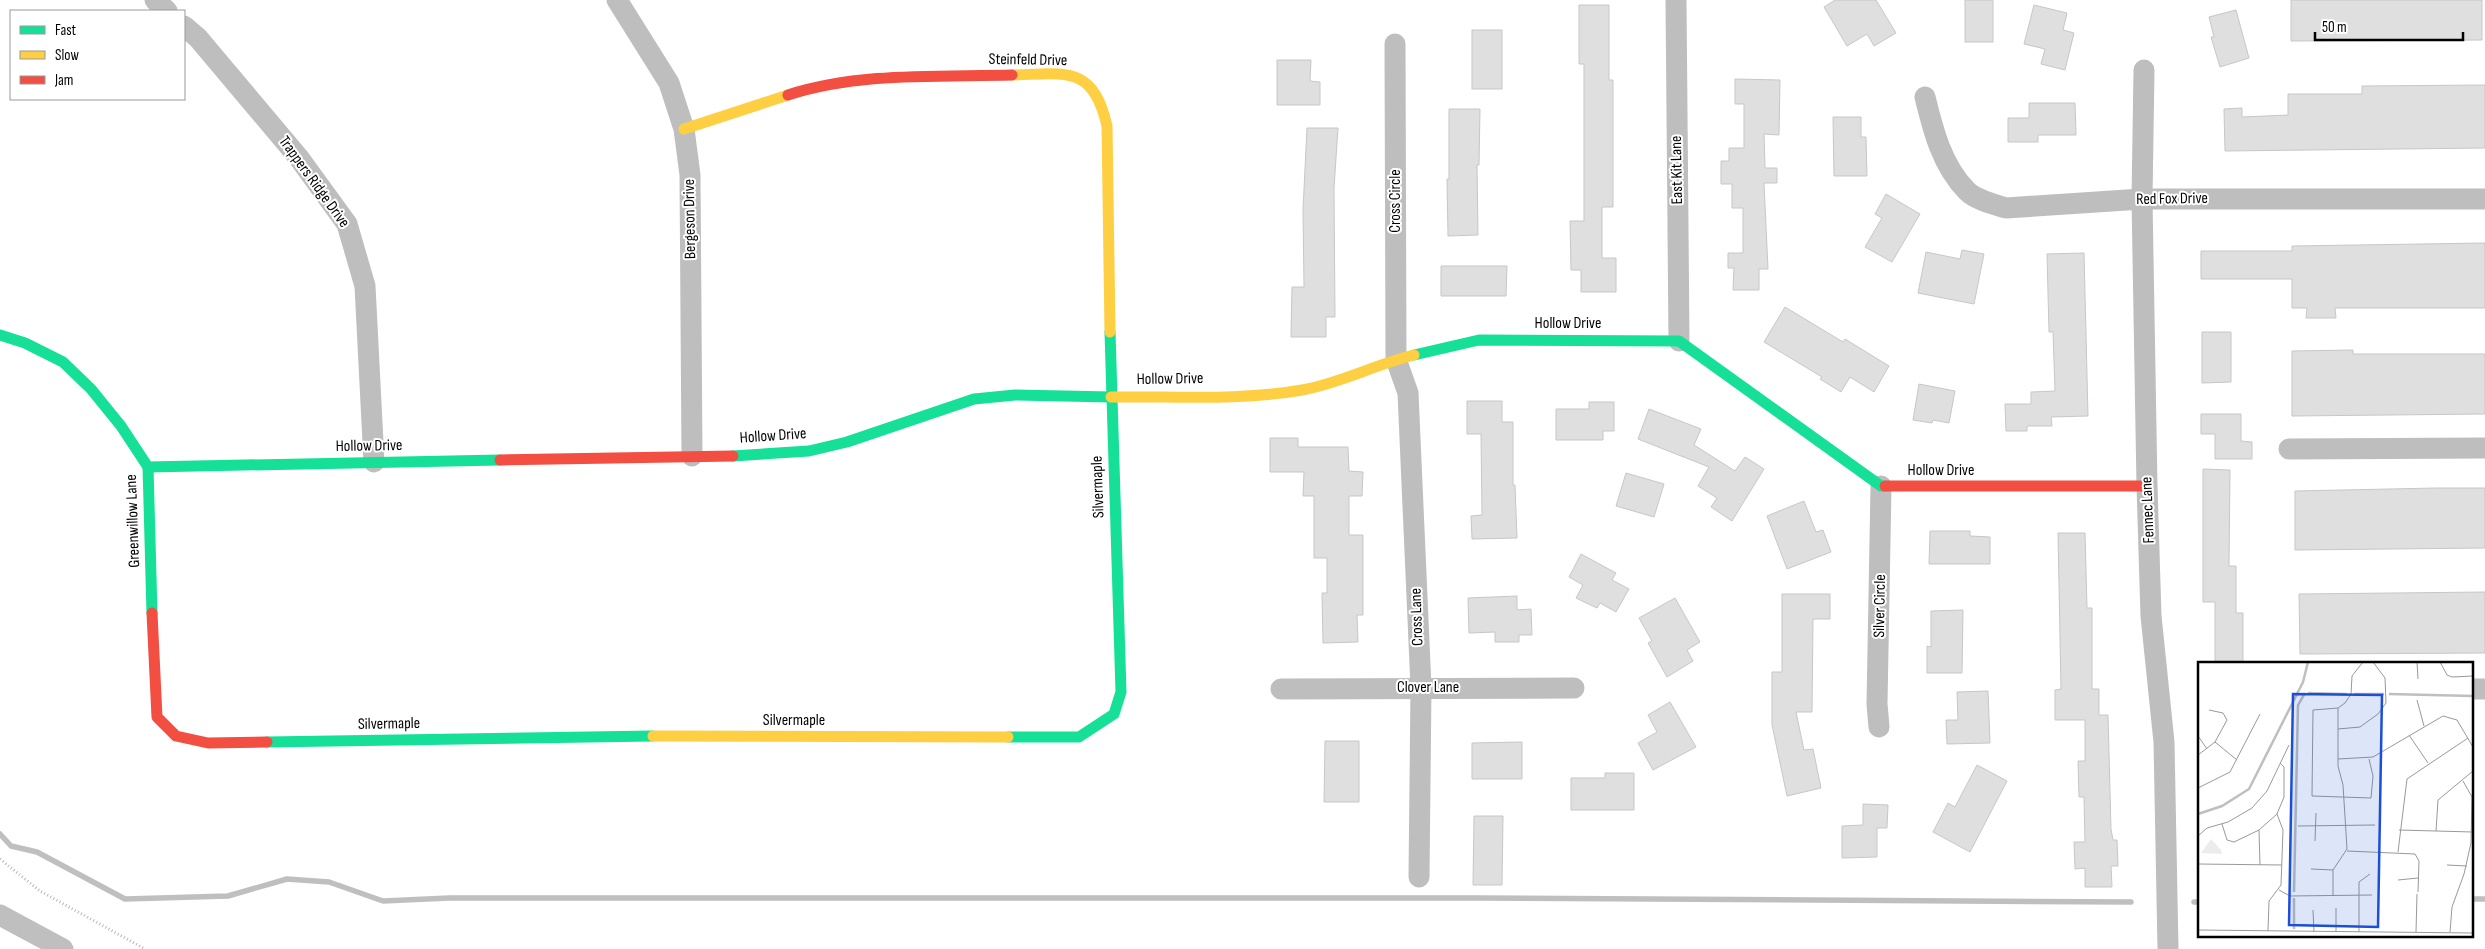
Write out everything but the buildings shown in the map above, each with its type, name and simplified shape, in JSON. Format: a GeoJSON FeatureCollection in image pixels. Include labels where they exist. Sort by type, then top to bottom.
{"type":"FeatureCollection","features":[{"type":"Feature","properties":{"kind":"street"},"geometry":{"type":"LineString","coordinates":[[155,0],[167,10]]}},
{"type":"Feature","properties":{"kind":"street","name":"Bergeson Drive"},"geometry":{"type":"LineString","coordinates":[[616,0],[669,83],[684,129],[690,175],[692,456]]}},
{"type":"Feature","properties":{"kind":"street","name":"East Kit Lane"},"geometry":{"type":"LineString","coordinates":[[1676,0],[1679,341]]}},
{"type":"Feature","properties":{"kind":"street","name":"Trappers Ridge Drive"},"geometry":{"type":"LineString","coordinates":[[185,27],[198,38],[299,158],[347,224],[365,286],[374,462]]}},
{"type":"Feature","properties":{"kind":"street","name":"Cross Circle"},"geometry":{"type":"LineString","coordinates":[[1395,44],[1396,359]]}},
{"type":"Feature","properties":{"kind":"street","name":"Fennec Lane"},"geometry":{"type":"LineString","coordinates":[[2144,70],[2142,199],[2147,486],[2151,616],[2160,687],[2164,742],[2168,949]]}},
{"type":"Feature","properties":{"kind":"street","name":"Steinfeld Drive"},"geometry":{"type":"LineString","coordinates":[[684,129],[817,86],[868,79],[1068,74],[1088,83],[1101,98],[1107,126],[1111,396]]}},
{"type":"Feature","properties":{"kind":"street","name":"Red Fox Drive"},"geometry":{"type":"LineString","coordinates":[[1925,96],[1936,139],[1950,167],[1968,192],[2006,208],[2142,199],[2485,199]]}},
{"type":"Feature","properties":{"kind":"street","name":"Greenwillow Lane"},"geometry":{"type":"LineString","coordinates":[[0,336],[25,344],[63,362],[91,389],[121,426],[148,467],[154,689],[157,717]]}},
{"type":"Feature","properties":{"kind":"street","name":"Hollow Drive"},"geometry":{"type":"LineString","coordinates":[[148,467],[768,455],[809,451],[847,442],[974,399],[1015,395],[1251,395],[1301,390],[1338,381],[1396,359],[1479,340],[1679,341]]}},
{"type":"Feature","properties":{"kind":"street"},"geometry":{"type":"LineString","coordinates":[[1679,341],[1881,486]]}},
{"type":"Feature","properties":{"kind":"street","name":"Cross Lane"},"geometry":{"type":"LineString","coordinates":[[1396,359],[1408,393],[1420,687],[1419,877]]}},
{"type":"Feature","properties":{"kind":"street","name":"Silvermaple"},"geometry":{"type":"LineString","coordinates":[[157,717],[176,736],[208,743],[675,736],[1079,737],[1097,727],[1114,714],[1121,692],[1111,396]]}},
{"type":"Feature","properties":{"kind":"street"},"geometry":{"type":"LineString","coordinates":[[2289,449],[2485,448]]}},
{"type":"Feature","properties":{"kind":"street","name":"Hollow Drive"},"geometry":{"type":"LineString","coordinates":[[1881,486],[2147,486]]}},
{"type":"Feature","properties":{"kind":"street","name":"Silver Circle"},"geometry":{"type":"LineString","coordinates":[[1879,727],[1877,704],[1881,486]]}},
{"type":"Feature","properties":{"kind":"street","name":"Clover Lane"},"geometry":{"type":"LineString","coordinates":[[1281,689],[1420,687],[1574,688]]}},
{"type":"Feature","properties":{"kind":"street"},"geometry":{"type":"LineString","coordinates":[[2472,689],[2485,689]]}},
{"type":"Feature","properties":{"kind":"path"},"geometry":{"type":"LineString","coordinates":[[0,860],[40,891],[145,949]]}},
{"type":"Feature","properties":{"kind":"waterway"},"geometry":{"type":"LineString","coordinates":[[0,834],[11,846],[37,852],[125,899],[228,896],[287,879],[329,882],[383,901],[449,898],[1480,898],[2131,902]]}},
{"type":"Feature","properties":{"kind":"waterway"},"geometry":{"type":"LineString","coordinates":[[2472,899],[2485,899]]}},
{"type":"Feature","properties":{"kind":"waterway"},"geometry":{"type":"LineString","coordinates":[[0,915],[63,949]]}},
{"type":"Feature","properties":{"kind":"traffic: fast"},"geometry":{"type":"LineString","coordinates":[[1008,737],[1079,737],[1114,714],[1121,692],[1110,332]]}},
{"type":"Feature","properties":{"kind":"traffic: fast"},"geometry":{"type":"LineString","coordinates":[[0,335],[25,343],[63,362],[91,389],[121,426],[148,467],[152,613]]}},
{"type":"Feature","properties":{"kind":"traffic: fast"},"geometry":{"type":"LineString","coordinates":[[1414,355],[1479,340],[1679,341],[1881,486],[1885,486]]}},
{"type":"Feature","properties":{"kind":"traffic: fast"},"geometry":{"type":"LineString","coordinates":[[733,456],[809,451],[847,442],[974,399],[1015,395],[1111,397]]}},
{"type":"Feature","properties":{"kind":"traffic: fast"},"geometry":{"type":"LineString","coordinates":[[148,467],[500,460]]}},
{"type":"Feature","properties":{"kind":"traffic: fast"},"geometry":{"type":"LineString","coordinates":[[267,742],[653,736]]}},
{"type":"Feature","properties":{"kind":"traffic: slow"},"geometry":{"type":"LineString","coordinates":[[1012,75],[1062,74],[1074,77],[1085,82],[1094,92],[1101,106],[1107,126],[1110,332]]}},
{"type":"Feature","properties":{"kind":"traffic: slow"},"geometry":{"type":"LineString","coordinates":[[684,129],[788,95]]}},
{"type":"Feature","properties":{"kind":"traffic: slow"},"geometry":{"type":"LineString","coordinates":[[1111,397],[1231,397],[1302,390],[1331,383],[1414,355]]}},
{"type":"Feature","properties":{"kind":"traffic: slow"},"geometry":{"type":"LineString","coordinates":[[653,736],[1008,737]]}},
{"type":"Feature","properties":{"kind":"traffic: jam"},"geometry":{"type":"LineString","coordinates":[[788,95],[843,82],[871,79],[1012,75]]}},
{"type":"Feature","properties":{"kind":"traffic: jam"},"geometry":{"type":"LineString","coordinates":[[500,460],[733,456]]}},
{"type":"Feature","properties":{"kind":"traffic: jam"},"geometry":{"type":"LineString","coordinates":[[1885,486],[2147,486]]}},
{"type":"Feature","properties":{"kind":"traffic: jam"},"geometry":{"type":"LineString","coordinates":[[152,613],[157,717],[176,736],[208,743],[267,742]]}}]}
